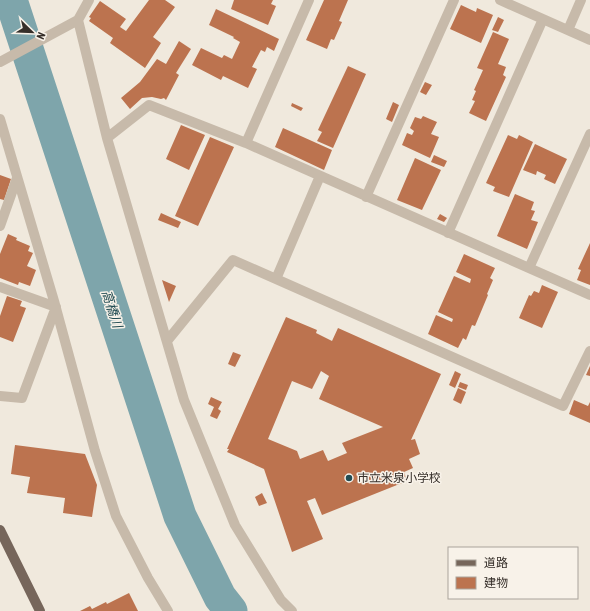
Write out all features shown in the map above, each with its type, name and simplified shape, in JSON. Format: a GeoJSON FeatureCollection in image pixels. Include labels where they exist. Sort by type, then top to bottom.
{"type":"FeatureCollection","features":[{"type":"Feature","properties":{"kind":"main road"},"geometry":{"type":"LineString","coordinates":[[0,530],[40,611]]}},
{"type":"Feature","properties":{"kind":"street"},"geometry":{"type":"LineString","coordinates":[[0,62],[78,20],[89,0]]}},
{"type":"Feature","properties":{"kind":"street"},"geometry":{"type":"LineString","coordinates":[[246,143],[310,0]]}},
{"type":"Feature","properties":{"kind":"street"},"geometry":{"type":"LineString","coordinates":[[366,197],[454,0]]}},
{"type":"Feature","properties":{"kind":"street"},"geometry":{"type":"LineString","coordinates":[[500,0],[590,40]]}},
{"type":"Feature","properties":{"kind":"street"},"geometry":{"type":"LineString","coordinates":[[568,30],[581,0]]}},
{"type":"Feature","properties":{"kind":"street"},"geometry":{"type":"LineString","coordinates":[[448,232],[543,19]]}},
{"type":"Feature","properties":{"kind":"street"},"geometry":{"type":"LineString","coordinates":[[78,20],[107,138],[184,400],[235,525],[281,600],[292,611]]}},
{"type":"Feature","properties":{"kind":"street"},"geometry":{"type":"LineString","coordinates":[[107,138],[149,105],[246,143],[590,295]]}},
{"type":"Feature","properties":{"kind":"street"},"geometry":{"type":"LineString","coordinates":[[0,119],[56,307],[95,451],[116,516],[148,578],[168,611]]}},
{"type":"Feature","properties":{"kind":"street"},"geometry":{"type":"LineString","coordinates":[[529,268],[590,134]]}},
{"type":"Feature","properties":{"kind":"street"},"geometry":{"type":"LineString","coordinates":[[276,279],[320,176]]}},
{"type":"Feature","properties":{"kind":"street"},"geometry":{"type":"LineString","coordinates":[[0,226],[18,178]]}},
{"type":"Feature","properties":{"kind":"street"},"geometry":{"type":"LineString","coordinates":[[167,341],[233,260],[563,406],[590,351]]}},
{"type":"Feature","properties":{"kind":"street"},"geometry":{"type":"LineString","coordinates":[[0,287],[56,307]]}},
{"type":"Feature","properties":{"kind":"street"},"geometry":{"type":"LineString","coordinates":[[0,396],[22,398],[56,307]]}},
{"type":"Feature","properties":{"kind":"building"},"geometry":{"type":"Polygon","coordinates":[[[149,0],[165,0],[175,7],[153,37],[161,43],[145,68],[110,43],[113,38],[89,21],[91,18],[89,17],[100,1],[126,19],[120,27],[126,31],[149,0]]]}},
{"type":"Feature","properties":{"kind":"building"},"geometry":{"type":"Polygon","coordinates":[[[234,0],[273,0],[271,4],[276,6],[268,25],[231,9],[234,0]]]}},
{"type":"Feature","properties":{"kind":"building"},"geometry":{"type":"Polygon","coordinates":[[[324,0],[348,0],[339,21],[342,22],[334,40],[331,39],[327,49],[306,40],[324,0]]]}},
{"type":"Feature","properties":{"kind":"building"},"geometry":{"type":"Polygon","coordinates":[[[461,5],[476,12],[477,8],[493,15],[481,43],[450,29],[461,5]]]}},
{"type":"Feature","properties":{"kind":"building"},"geometry":{"type":"Polygon","coordinates":[[[216,9],[279,39],[274,51],[267,47],[265,52],[261,50],[252,67],[257,69],[248,88],[223,76],[221,80],[192,65],[201,48],[222,58],[224,55],[232,59],[240,42],[233,38],[234,37],[209,25],[216,9]]]}},
{"type":"Feature","properties":{"kind":"building"},"geometry":{"type":"Polygon","coordinates":[[[498,17],[504,20],[498,32],[492,30],[498,17]]]}},
{"type":"Feature","properties":{"kind":"building"},"geometry":{"type":"Polygon","coordinates":[[[493,32],[509,39],[498,64],[506,67],[503,75],[506,77],[486,121],[469,113],[475,101],[472,100],[476,91],[474,90],[483,70],[477,68],[493,32]]]}},
{"type":"Feature","properties":{"kind":"building"},"geometry":{"type":"Polygon","coordinates":[[[179,41],[191,49],[176,73],[179,75],[166,100],[164,98],[161,99],[152,97],[142,98],[130,109],[121,98],[140,82],[157,59],[166,64],[179,41]]]}},
{"type":"Feature","properties":{"kind":"building"},"geometry":{"type":"Polygon","coordinates":[[[348,66],[366,74],[333,148],[317,141],[322,132],[318,130],[348,66]]]}},
{"type":"Feature","properties":{"kind":"building"},"geometry":{"type":"Polygon","coordinates":[[[425,82],[432,85],[426,95],[420,92],[425,82]]]}},
{"type":"Feature","properties":{"kind":"building"},"geometry":{"type":"Polygon","coordinates":[[[393,102],[399,105],[392,122],[386,119],[393,102]]]}},
{"type":"Feature","properties":{"kind":"building"},"geometry":{"type":"Polygon","coordinates":[[[292,103],[303,108],[301,111],[291,106],[292,103]]]}},
{"type":"Feature","properties":{"kind":"building"},"geometry":{"type":"Polygon","coordinates":[[[423,116],[437,122],[431,134],[439,137],[430,158],[402,145],[407,133],[412,135],[414,131],[410,128],[415,117],[421,119],[423,116]]]}},
{"type":"Feature","properties":{"kind":"building"},"geometry":{"type":"Polygon","coordinates":[[[181,125],[205,135],[189,170],[166,159],[181,125]]]}},
{"type":"Feature","properties":{"kind":"building"},"geometry":{"type":"Polygon","coordinates":[[[283,128],[332,150],[324,170],[275,147],[283,128]]]}},
{"type":"Feature","properties":{"kind":"building"},"geometry":{"type":"Polygon","coordinates":[[[508,135],[517,139],[519,135],[533,142],[509,197],[493,191],[495,187],[486,183],[508,135]]]}},
{"type":"Feature","properties":{"kind":"building"},"geometry":{"type":"Polygon","coordinates":[[[210,137],[234,147],[198,226],[175,216],[210,137]]]}},
{"type":"Feature","properties":{"kind":"building"},"geometry":{"type":"Polygon","coordinates":[[[535,144],[567,159],[555,184],[544,179],[546,175],[537,171],[536,175],[523,170],[535,144]]]}},
{"type":"Feature","properties":{"kind":"building"},"geometry":{"type":"Polygon","coordinates":[[[434,155],[447,161],[444,167],[431,162],[434,155]]]}},
{"type":"Feature","properties":{"kind":"building"},"geometry":{"type":"Polygon","coordinates":[[[415,158],[441,170],[422,210],[397,200],[415,158]]]}},
{"type":"Feature","properties":{"kind":"building"},"geometry":{"type":"Polygon","coordinates":[[[0,175],[11,179],[4,200],[0,199],[0,175]]]}},
{"type":"Feature","properties":{"kind":"building"},"geometry":{"type":"Polygon","coordinates":[[[515,194],[534,202],[531,210],[535,211],[531,220],[538,222],[527,249],[497,236],[515,194]]]}},
{"type":"Feature","properties":{"kind":"building"},"geometry":{"type":"Polygon","coordinates":[[[161,213],[181,222],[178,228],[158,220],[161,213]]]}},
{"type":"Feature","properties":{"kind":"building"},"geometry":{"type":"Polygon","coordinates":[[[440,214],[447,218],[444,222],[437,219],[440,214]]]}},
{"type":"Feature","properties":{"kind":"building"},"geometry":{"type":"Polygon","coordinates":[[[8,234],[17,238],[16,240],[30,246],[28,251],[33,253],[27,266],[36,270],[30,286],[19,282],[18,285],[0,278],[0,254],[8,234]]]}},
{"type":"Feature","properties":{"kind":"building"},"geometry":{"type":"Polygon","coordinates":[[[590,243],[590,285],[577,280],[581,270],[578,269],[590,243]]]}},
{"type":"Feature","properties":{"kind":"building"},"geometry":{"type":"Polygon","coordinates":[[[464,254],[495,268],[490,278],[493,280],[487,294],[488,295],[475,326],[472,325],[466,340],[463,338],[458,348],[428,334],[436,315],[452,322],[453,319],[438,312],[454,276],[470,283],[471,279],[456,272],[464,254]]]}},
{"type":"Feature","properties":{"kind":"building"},"geometry":{"type":"Polygon","coordinates":[[[162,280],[176,286],[169,302],[162,280]]]}},
{"type":"Feature","properties":{"kind":"building"},"geometry":{"type":"Polygon","coordinates":[[[542,285],[558,292],[542,328],[519,318],[529,295],[531,296],[534,291],[539,293],[542,285]]]}},
{"type":"Feature","properties":{"kind":"building"},"geometry":{"type":"Polygon","coordinates":[[[7,296],[22,301],[20,306],[26,308],[13,342],[0,337],[0,316],[7,296]]]}},
{"type":"Feature","properties":{"kind":"building"},"geometry":{"type":"Polygon","coordinates":[[[286,317],[317,330],[316,333],[332,341],[338,328],[441,374],[411,440],[415,439],[420,454],[409,459],[413,468],[404,472],[407,481],[322,515],[315,498],[307,501],[323,539],[292,552],[264,469],[227,452],[229,449],[227,449],[286,317]],[[321,371],[312,389],[292,381],[268,439],[297,451],[300,459],[323,450],[328,461],[347,453],[342,443],[383,427],[319,399],[329,376],[321,371]]]}},
{"type":"Feature","properties":{"kind":"building"},"geometry":{"type":"Polygon","coordinates":[[[233,352],[241,355],[235,367],[228,364],[233,352]]]}},
{"type":"Feature","properties":{"kind":"building"},"geometry":{"type":"Polygon","coordinates":[[[590,366],[590,376],[586,375],[590,366]]]}},
{"type":"Feature","properties":{"kind":"building"},"geometry":{"type":"Polygon","coordinates":[[[455,371],[461,374],[455,388],[449,385],[455,371]]]}},
{"type":"Feature","properties":{"kind":"building"},"geometry":{"type":"Polygon","coordinates":[[[460,382],[468,385],[466,390],[458,387],[460,382]]]}},
{"type":"Feature","properties":{"kind":"building"},"geometry":{"type":"Polygon","coordinates":[[[458,388],[466,392],[461,404],[453,400],[458,388]]]}},
{"type":"Feature","properties":{"kind":"building"},"geometry":{"type":"Polygon","coordinates":[[[211,397],[222,402],[218,409],[221,411],[217,419],[210,416],[214,407],[208,404],[211,397]]]}},
{"type":"Feature","properties":{"kind":"building"},"geometry":{"type":"Polygon","coordinates":[[[574,400],[588,406],[590,402],[590,423],[569,414],[574,400]]]}},
{"type":"Feature","properties":{"kind":"building"},"geometry":{"type":"Polygon","coordinates":[[[15,445],[85,454],[97,485],[92,517],[63,513],[65,498],[27,493],[30,477],[11,474],[15,445]]]}},
{"type":"Feature","properties":{"kind":"building"},"geometry":{"type":"Polygon","coordinates":[[[262,493],[267,503],[259,506],[255,497],[262,493]]]}},
{"type":"Feature","properties":{"kind":"building"},"geometry":{"type":"Polygon","coordinates":[[[129,593],[138,611],[80,611],[90,606],[92,609],[106,602],[107,604],[129,593]]]}},
{"type":"Feature","properties":{"kind":"waterway","name":"高橋川"},"geometry":{"type":"LineString","coordinates":[[11,0],[180,516],[220,597],[231,611]]}},
{"type":"Feature","properties":{"kind":"place","name":"市立米泉小学校"},"geometry":{"type":"Point","coordinates":[349,478]}}]}
